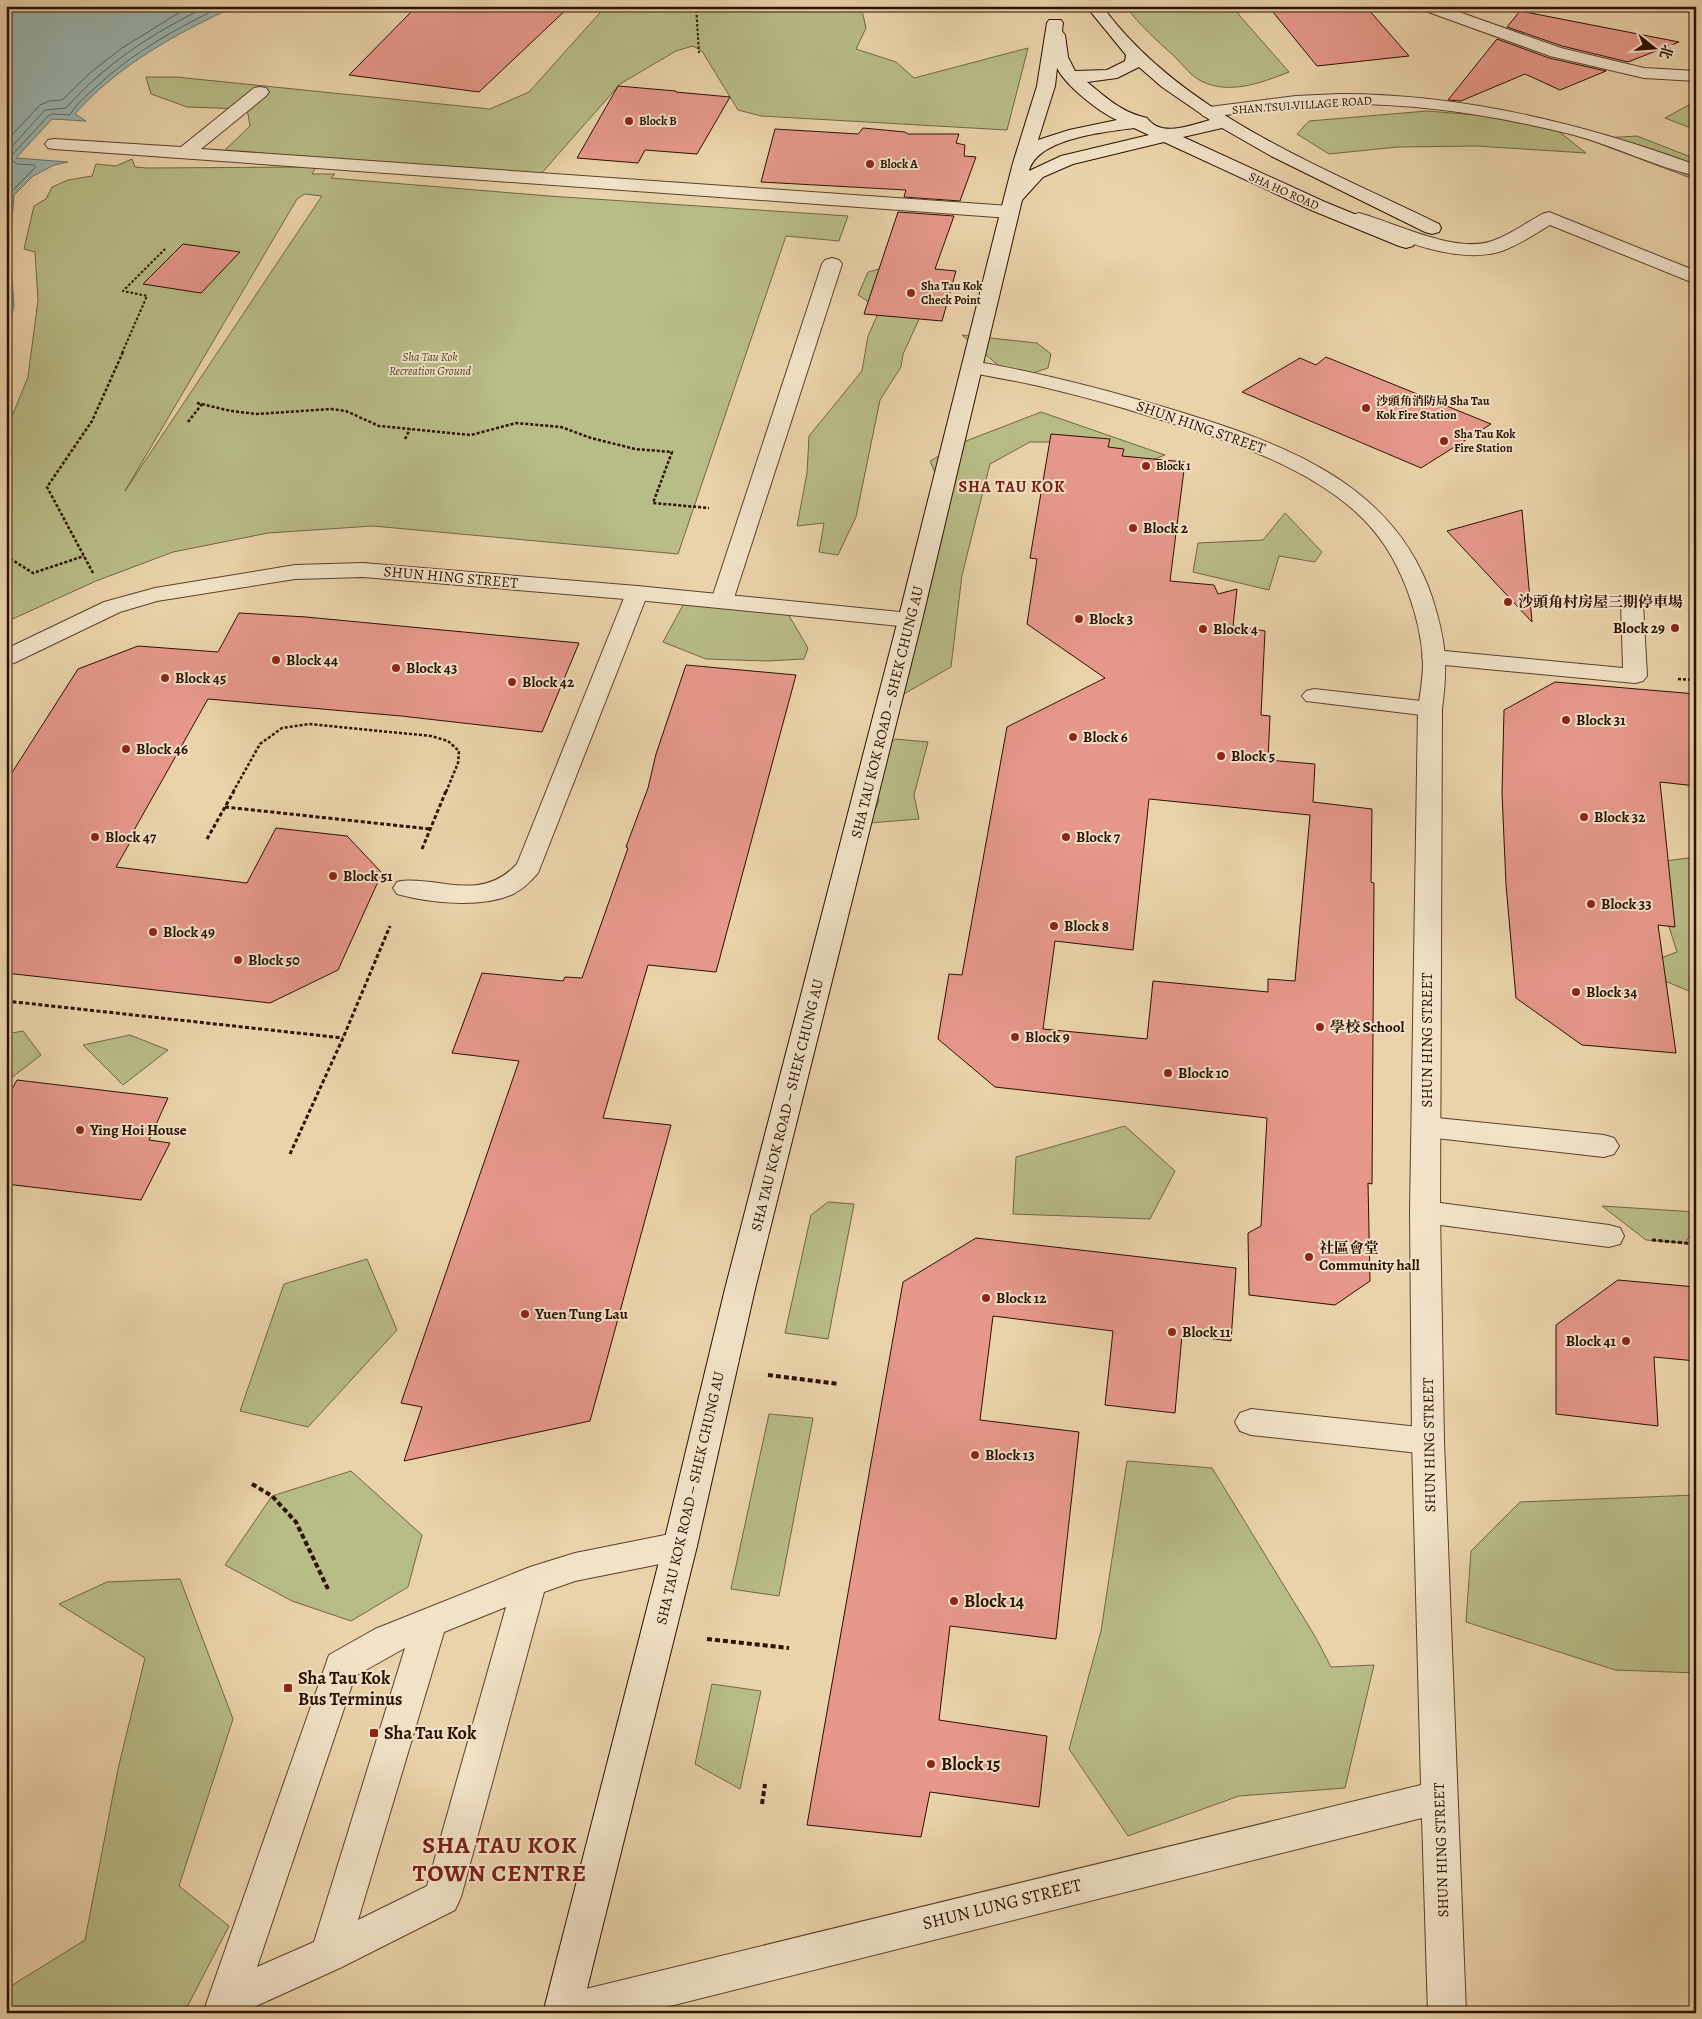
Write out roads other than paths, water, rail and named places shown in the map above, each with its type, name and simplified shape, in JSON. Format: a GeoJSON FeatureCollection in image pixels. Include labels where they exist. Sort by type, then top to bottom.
{"type":"FeatureCollection","features":[{"type":"Feature","properties":{"kind":"street"},"geometry":{"type":"LineString","coordinates":[[1094,6],[1134,54],[1216,117],[1286,156],[1432,228],[1471,240],[1491,242],[1509,240]]}},
{"type":"Feature","properties":{"kind":"street"},"geometry":{"type":"LineString","coordinates":[[1426,6],[1566,55],[1644,73],[1696,76]]}},
{"type":"Feature","properties":{"kind":"street"},"geometry":{"type":"LineString","coordinates":[[1054,15],[1060,57],[1069,75],[1113,112],[1136,123]]}},
{"type":"Feature","properties":{"kind":"street"},"geometry":{"type":"LineString","coordinates":[[1022,163],[1046,86],[1054,15]]}},
{"type":"Feature","properties":{"kind":"street"},"geometry":{"type":"LineString","coordinates":[[1069,75],[1105,76],[1124,71],[1133,63],[1134,54]]}},
{"type":"Feature","properties":{"kind":"street"},"geometry":{"type":"LineString","coordinates":[[185,153],[260,92]]}},
{"type":"Feature","properties":{"kind":"street","name":"SHAN TSUI VILLAGE ROAD"},"geometry":{"type":"LineString","coordinates":[[1216,117],[1357,107],[1485,113],[1582,133],[1696,171]]}},
{"type":"Feature","properties":{"kind":"street","name":"SHA TAU KOK ROAD – SHEK CHUNG AU"},"geometry":{"type":"LineString","coordinates":[[564,2013],[680,1546],[740,1289],[910,620],[1022,163],[1025,156],[1033,148],[1047,141],[1071,135],[1136,123],[1166,124],[1216,117]]}},
{"type":"Feature","properties":{"kind":"street","name":"SHA TAU KOK ROAD – SHEK CHUNG AU"},"geometry":{"type":"LineString","coordinates":[[1012,205],[1037,173],[1067,160],[1166,124]]}},
{"type":"Feature","properties":{"kind":"street","name":"SHA HO ROAD"},"geometry":{"type":"LineString","coordinates":[[1166,124],[1318,206],[1406,242]]}},
{"type":"Feature","properties":{"kind":"street"},"geometry":{"type":"LineString","coordinates":[[54,144],[1012,205]]}},
{"type":"Feature","properties":{"kind":"street"},"geometry":{"type":"LineString","coordinates":[[1318,206],[1449,247],[1480,250],[1495,247],[1549,218],[1696,278]]}},
{"type":"Feature","properties":{"kind":"street"},"geometry":{"type":"LineString","coordinates":[[722,601],[832,264]]}},
{"type":"Feature","properties":{"kind":"street","name":"SHUN HING STREET"},"geometry":{"type":"LineString","coordinates":[[972,367],[1040,379],[1184,419],[1264,448],[1299,464],[1326,480],[1372,517],[1402,554],[1419,595],[1434,657],[1430,709],[1425,1212],[1428,1441],[1447,2013]]}},
{"type":"Feature","properties":{"kind":"street","name":"SHUN HING STREET"},"geometry":{"type":"LineString","coordinates":[[6,658],[112,607],[155,595],[295,572],[363,570],[637,593],[910,620]]}},
{"type":"Feature","properties":{"kind":"street"},"geometry":{"type":"LineString","coordinates":[[406,888],[489,893],[506,888],[521,879],[529,866],[637,593]]}},
{"type":"Feature","properties":{"kind":"street"},"geometry":{"type":"LineString","coordinates":[[1434,657],[1635,676],[1632,603]]}},
{"type":"Feature","properties":{"kind":"street"},"geometry":{"type":"LineString","coordinates":[[1314,696],[1430,709]]}},
{"type":"Feature","properties":{"kind":"street"},"geometry":{"type":"LineString","coordinates":[[1427,1127],[1604,1146]]}},
{"type":"Feature","properties":{"kind":"street"},"geometry":{"type":"LineString","coordinates":[[1425,1212],[1609,1236]]}},
{"type":"Feature","properties":{"kind":"street"},"geometry":{"type":"LineString","coordinates":[[1251,1422],[1428,1441]]}},
{"type":"Feature","properties":{"kind":"street"},"geometry":{"type":"LineString","coordinates":[[224,2006],[341,1666],[386,1640],[530,1582],[575,1567],[680,1546]]}},
{"type":"Feature","properties":{"kind":"street"},"geometry":{"type":"LineString","coordinates":[[224,2006],[442,1897],[530,1582]]}},
{"type":"Feature","properties":{"kind":"street"},"geometry":{"type":"LineString","coordinates":[[329,1954],[430,1622]]}},
{"type":"Feature","properties":{"kind":"street","name":"SHUN LUNG STREET"},"geometry":{"type":"LineString","coordinates":[[564,2013],[1439,1796]]}},
{"type":"Feature","properties":{"kind":"water"},"geometry":{"type":"Polygon","coordinates":[[[6,6],[236,6],[170,39],[129,65],[92,96],[75,114],[86,121],[52,119],[16,158],[68,162],[54,165],[33,176],[14,195],[10,247],[14,306],[6,341],[6,6]]]}},
{"type":"Feature","properties":{"kind":"place","name":"Block B"},"geometry":{"type":"Point","coordinates":[629,121]}},
{"type":"Feature","properties":{"kind":"place","name":"Block A"},"geometry":{"type":"Point","coordinates":[870,164]}},
{"type":"Feature","properties":{"kind":"place","name":"Sha Tau Kok Check Point"},"geometry":{"type":"Point","coordinates":[911,293]}},
{"type":"Feature","properties":{"kind":"place","name":"沙頭角消防局 Sha Tau Kok Fire Station"},"geometry":{"type":"Point","coordinates":[1366,408]}},
{"type":"Feature","properties":{"kind":"place","name":"Sha Tau Kok Fire Station"},"geometry":{"type":"Point","coordinates":[1444,441]}},
{"type":"Feature","properties":{"kind":"place","name":"Block 1"},"geometry":{"type":"Point","coordinates":[1146,466]}},
{"type":"Feature","properties":{"kind":"place","name":"Block 2"},"geometry":{"type":"Point","coordinates":[1133,528]}},
{"type":"Feature","properties":{"kind":"place","name":"沙頭角村房屋三期停車場"},"geometry":{"type":"Point","coordinates":[1508,602]}},
{"type":"Feature","properties":{"kind":"place","name":"Block 3"},"geometry":{"type":"Point","coordinates":[1079,619]}},
{"type":"Feature","properties":{"kind":"place","name":"Block 29"},"geometry":{"type":"Point","coordinates":[1675,628]}},
{"type":"Feature","properties":{"kind":"place","name":"Block 4"},"geometry":{"type":"Point","coordinates":[1203,629]}},
{"type":"Feature","properties":{"kind":"place","name":"Block 44"},"geometry":{"type":"Point","coordinates":[276,660]}},
{"type":"Feature","properties":{"kind":"place","name":"Block 43"},"geometry":{"type":"Point","coordinates":[396,668]}},
{"type":"Feature","properties":{"kind":"place","name":"Block 45"},"geometry":{"type":"Point","coordinates":[165,678]}},
{"type":"Feature","properties":{"kind":"place","name":"Block 42"},"geometry":{"type":"Point","coordinates":[512,682]}},
{"type":"Feature","properties":{"kind":"place","name":"Block 31"},"geometry":{"type":"Point","coordinates":[1566,720]}},
{"type":"Feature","properties":{"kind":"place","name":"Block 6"},"geometry":{"type":"Point","coordinates":[1073,737]}},
{"type":"Feature","properties":{"kind":"place","name":"Block 46"},"geometry":{"type":"Point","coordinates":[126,749]}},
{"type":"Feature","properties":{"kind":"place","name":"Block 5"},"geometry":{"type":"Point","coordinates":[1221,756]}},
{"type":"Feature","properties":{"kind":"place","name":"Block 32"},"geometry":{"type":"Point","coordinates":[1584,817]}},
{"type":"Feature","properties":{"kind":"place","name":"Block 47"},"geometry":{"type":"Point","coordinates":[95,837]}},
{"type":"Feature","properties":{"kind":"place","name":"Block 7"},"geometry":{"type":"Point","coordinates":[1066,837]}},
{"type":"Feature","properties":{"kind":"place","name":"Block 51"},"geometry":{"type":"Point","coordinates":[333,876]}},
{"type":"Feature","properties":{"kind":"place","name":"Block 33"},"geometry":{"type":"Point","coordinates":[1591,904]}},
{"type":"Feature","properties":{"kind":"place","name":"Block 8"},"geometry":{"type":"Point","coordinates":[1054,926]}},
{"type":"Feature","properties":{"kind":"place","name":"Block 49"},"geometry":{"type":"Point","coordinates":[153,932]}},
{"type":"Feature","properties":{"kind":"place","name":"Block 50"},"geometry":{"type":"Point","coordinates":[238,960]}},
{"type":"Feature","properties":{"kind":"place","name":"Block 34"},"geometry":{"type":"Point","coordinates":[1576,992]}},
{"type":"Feature","properties":{"kind":"place","name":"學校 School"},"geometry":{"type":"Point","coordinates":[1320,1027]}},
{"type":"Feature","properties":{"kind":"place","name":"Block 9"},"geometry":{"type":"Point","coordinates":[1015,1037]}},
{"type":"Feature","properties":{"kind":"place","name":"Block 10"},"geometry":{"type":"Point","coordinates":[1168,1073]}},
{"type":"Feature","properties":{"kind":"place","name":"Ying Hoi House"},"geometry":{"type":"Point","coordinates":[80,1130]}},
{"type":"Feature","properties":{"kind":"place","name":"社區會堂 Community hall"},"geometry":{"type":"Point","coordinates":[1309,1257]}},
{"type":"Feature","properties":{"kind":"place","name":"Block 12"},"geometry":{"type":"Point","coordinates":[986,1298]}},
{"type":"Feature","properties":{"kind":"place","name":"Yuen Tung Lau"},"geometry":{"type":"Point","coordinates":[525,1314]}},
{"type":"Feature","properties":{"kind":"place","name":"Block 11"},"geometry":{"type":"Point","coordinates":[1172,1332]}},
{"type":"Feature","properties":{"kind":"place","name":"Block 41"},"geometry":{"type":"Point","coordinates":[1626,1341]}},
{"type":"Feature","properties":{"kind":"place","name":"Block 13"},"geometry":{"type":"Point","coordinates":[975,1455]}},
{"type":"Feature","properties":{"kind":"place","name":"Block 14"},"geometry":{"type":"Point","coordinates":[954,1601]}},
{"type":"Feature","properties":{"kind":"place","name":"Sha Tau Kok Bus Terminus"},"geometry":{"type":"Point","coordinates":[288,1688]}},
{"type":"Feature","properties":{"kind":"place","name":"Sha Tau Kok"},"geometry":{"type":"Point","coordinates":[374,1733]}},
{"type":"Feature","properties":{"kind":"place","name":"Block 15"},"geometry":{"type":"Point","coordinates":[931,1764]}},
{"type":"Feature","properties":{"kind":"district","name":"SHA TAU KOK"},"geometry":{"type":"Point","coordinates":[1012,486]}},
{"type":"Feature","properties":{"kind":"district","name":"SHA TAU KOK TOWN CENTRE"},"geometry":{"type":"Point","coordinates":[500,1859]}},
{"type":"Feature","properties":{"kind":"park label","name":"Sha Tau Kok Recreation Ground"},"geometry":{"type":"Point","coordinates":[430,364]}}]}
